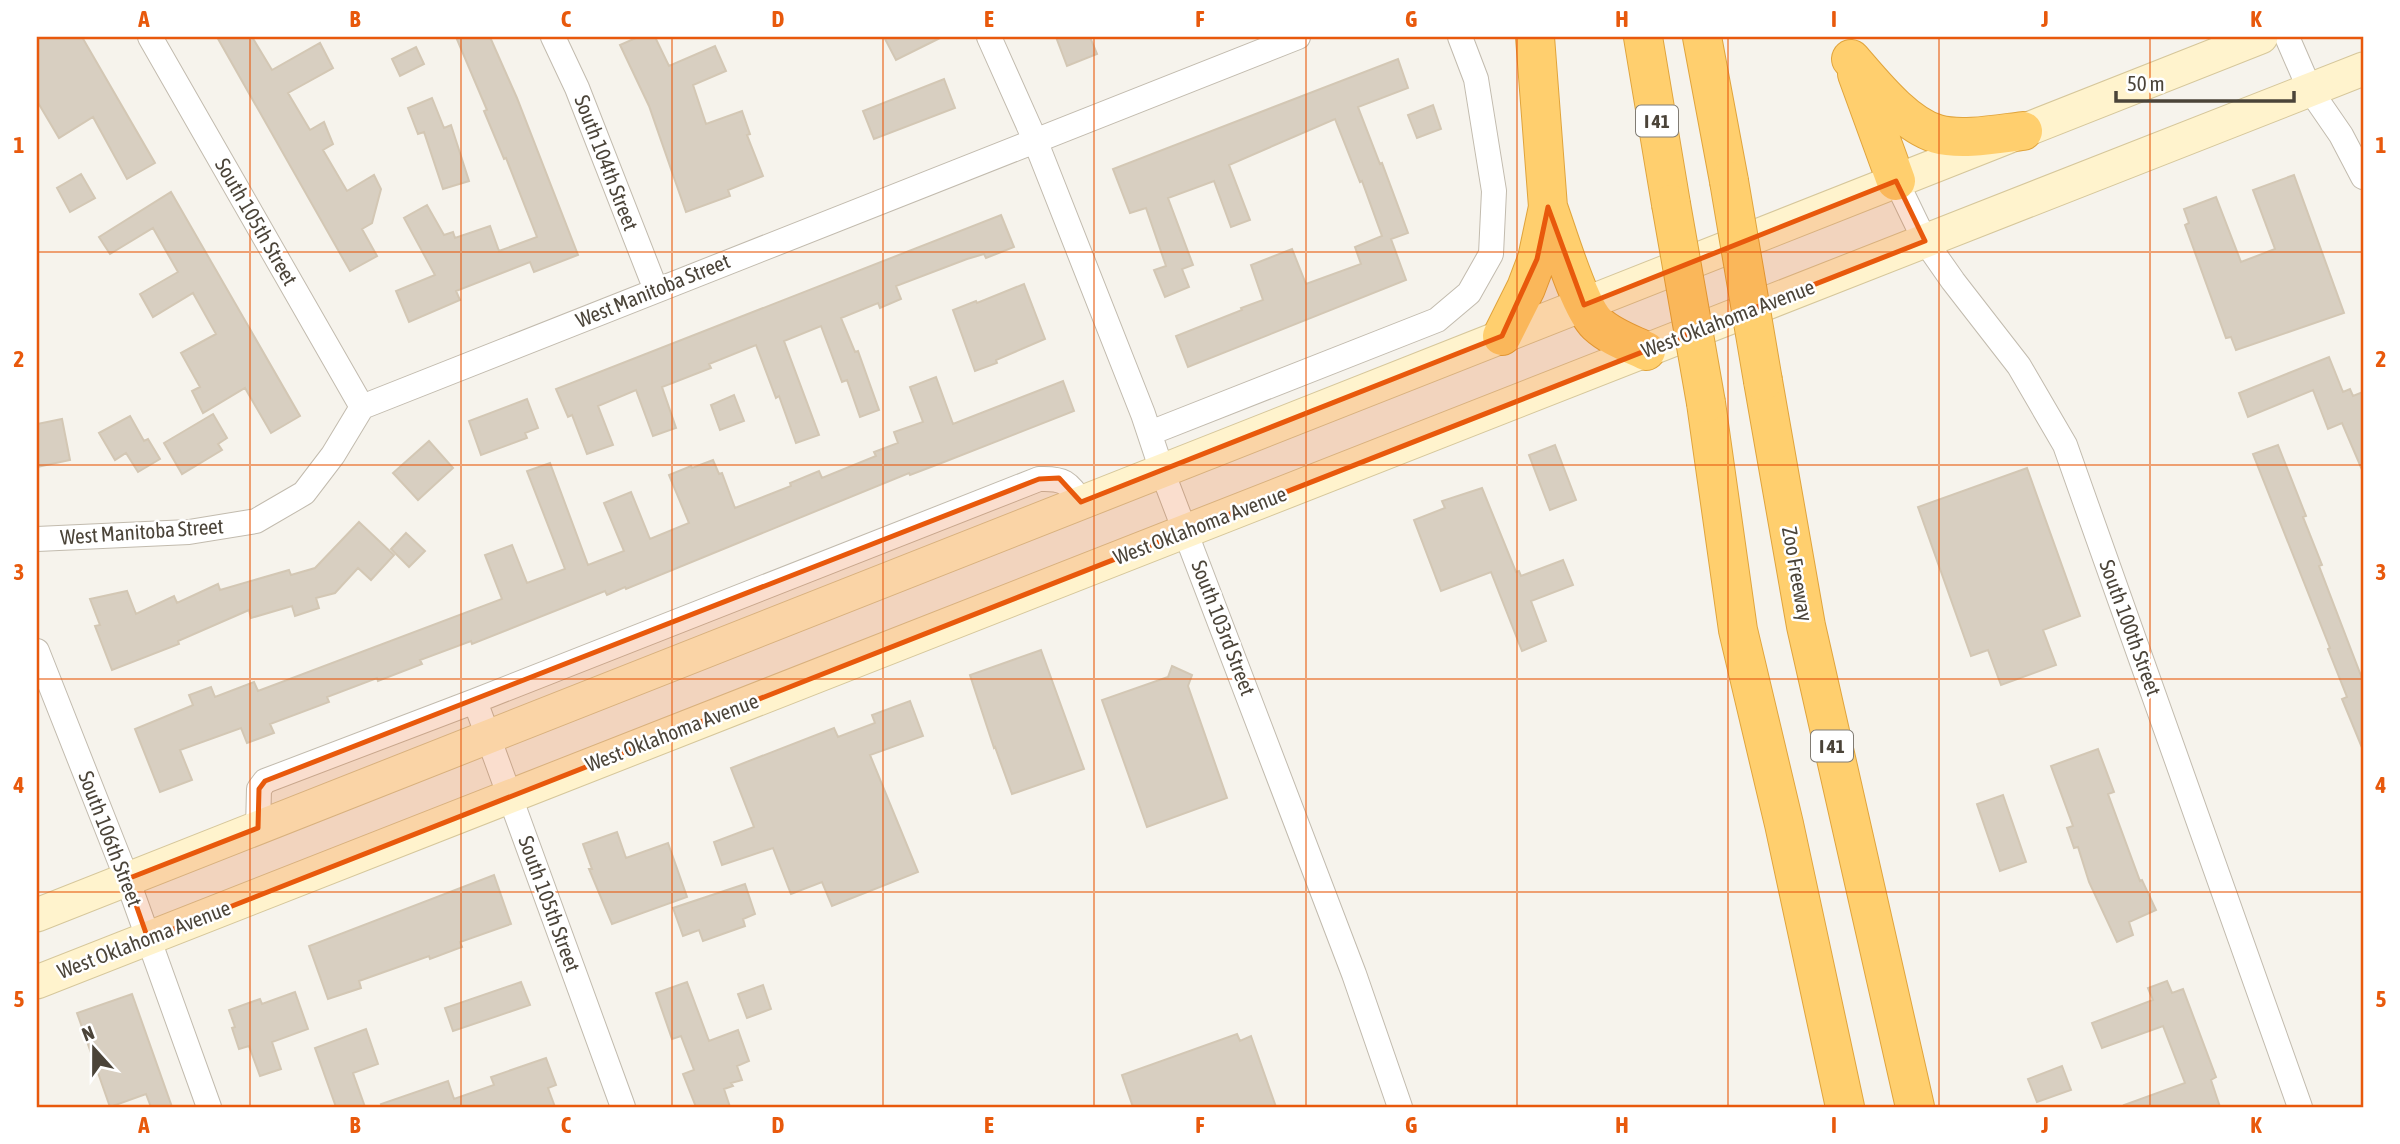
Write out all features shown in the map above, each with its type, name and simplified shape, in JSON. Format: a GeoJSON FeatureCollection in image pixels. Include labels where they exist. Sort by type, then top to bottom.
{"type":"FeatureCollection","features":[{"type":"Feature","properties":{"kind":"highway"},"geometry":{"type":"LineString","coordinates":[[1535,37],[1548,207],[1584,305],[1596,323],[1614,337],[1646,351]]}},
{"type":"Feature","properties":{"kind":"highway","name":"I 41"},"geometry":{"type":"LineString","coordinates":[[1643,37],[1706,403],[1738,629],[1784,824],[1845,1107]]}},
{"type":"Feature","properties":{"kind":"highway","name":"Zoo Freeway"},"geometry":{"type":"LineString","coordinates":[[1702,37],[1806,626],[1915,1107]]}},
{"type":"Feature","properties":{"kind":"highway"},"geometry":{"type":"LineString","coordinates":[[1847,48],[1882,94],[1924,129],[1939,135],[1979,136],[2023,131]]}},
{"type":"Feature","properties":{"kind":"highway"},"geometry":{"type":"LineString","coordinates":[[1847,48],[1896,181]]}},
{"type":"Feature","properties":{"kind":"highway"},"geometry":{"type":"LineString","coordinates":[[1502,336],[1537,259],[1548,207]]}},
{"type":"Feature","properties":{"kind":"main road"},"geometry":{"type":"LineString","coordinates":[[37,915],[2261,37]]}},
{"type":"Feature","properties":{"kind":"main road","name":"West Oklahoma Avenue"},"geometry":{"type":"LineString","coordinates":[[37,982],[2363,69]]}},
{"type":"Feature","properties":{"kind":"street","name":"South 105th Street"},"geometry":{"type":"LineString","coordinates":[[150,37],[362,407]]}},
{"type":"Feature","properties":{"kind":"street","name":"South 104th Street"},"geometry":{"type":"LineString","coordinates":[[554,37],[577,88],[656,290]]}},
{"type":"Feature","properties":{"kind":"street","name":"South 103rd Street"},"geometry":{"type":"LineString","coordinates":[[989,37],[1035,140],[1150,433],[1162,471],[1354,974],[1400,1107]]}},
{"type":"Feature","properties":{"kind":"street","name":"West Manitoba Street"},"geometry":{"type":"LineString","coordinates":[[37,539],[189,532],[256,521],[304,494],[333,455],[362,407],[1298,37]]}},
{"type":"Feature","properties":{"kind":"street"},"geometry":{"type":"LineString","coordinates":[[1150,433],[1437,320],[1469,293],[1491,254],[1494,191],[1476,79],[1460,37]]}},
{"type":"Feature","properties":{"kind":"street"},"geometry":{"type":"LineString","coordinates":[[2287,37],[2310,90],[2341,135],[2363,177]]}},
{"type":"Feature","properties":{"kind":"street","name":"South 100th Street"},"geometry":{"type":"LineString","coordinates":[[1896,181],[1925,241],[2020,366],[2065,445],[2300,1107]]}},
{"type":"Feature","properties":{"kind":"street"},"geometry":{"type":"LineString","coordinates":[[258,828],[259,789],[265,781],[1039,479],[1059,478],[1072,487],[1082,502]]}},
{"type":"Feature","properties":{"kind":"street","name":"South 106th Street"},"geometry":{"type":"LineString","coordinates":[[37,651],[127,879],[209,1107]]}},
{"type":"Feature","properties":{"kind":"street","name":"South 105th Street"},"geometry":{"type":"LineString","coordinates":[[475,701],[623,1107]]}},
{"type":"Feature","properties":{"kind":"highlighted area"},"geometry":{"type":"Polygon","coordinates":[[[1896,181],[1925,241],[148,939],[127,879],[258,828],[259,789],[265,781],[1039,479],[1059,478],[1081,502],[1502,336],[1537,259],[1548,207],[1584,305],[1896,181]]]}},
{"type":"Feature","properties":{"kind":"building"},"geometry":{"type":"Polygon","coordinates":[[[37,37],[82,37],[155,163],[127,179],[93,117],[59,138],[37,101],[37,37]]]}},
{"type":"Feature","properties":{"kind":"building"},"geometry":{"type":"Polygon","coordinates":[[[217,37],[252,37],[272,70],[320,43],[333,68],[288,93],[310,130],[324,122],[333,144],[323,150],[347,191],[374,175],[381,189],[372,223],[362,229],[377,256],[350,271],[217,37]]]}},
{"type":"Feature","properties":{"kind":"building"},"geometry":{"type":"Polygon","coordinates":[[[456,37],[490,37],[517,98],[578,255],[534,272],[530,262],[456,291],[460,300],[409,322],[396,291],[435,275],[404,218],[427,205],[444,235],[453,232],[455,238],[490,226],[499,251],[537,237],[456,37]]]}},
{"type":"Feature","properties":{"kind":"building"},"geometry":{"type":"Polygon","coordinates":[[[638,37],[655,37],[669,66],[715,46],[726,71],[693,85],[706,124],[742,111],[750,134],[747,135],[763,176],[728,190],[730,196],[686,212],[649,106],[620,45],[638,37]]]}},
{"type":"Feature","properties":{"kind":"building"},"geometry":{"type":"Polygon","coordinates":[[[884,37],[942,37],[896,60],[884,37]]]}},
{"type":"Feature","properties":{"kind":"building"},"geometry":{"type":"Polygon","coordinates":[[[1056,37],[1090,37],[1097,54],[1067,66],[1056,37]]]}},
{"type":"Feature","properties":{"kind":"building"},"geometry":{"type":"Polygon","coordinates":[[[416,47],[424,64],[400,76],[392,59],[416,47]]]}},
{"type":"Feature","properties":{"kind":"building"},"geometry":{"type":"Polygon","coordinates":[[[1398,59],[1408,88],[1358,107],[1408,233],[1391,239],[1406,280],[1188,367],[1176,336],[1263,300],[1251,265],[1292,249],[1306,284],[1361,264],[1355,247],[1382,236],[1362,181],[1360,182],[1335,119],[1229,165],[1250,220],[1231,227],[1214,181],[1168,198],[1193,265],[1182,269],[1189,287],[1165,297],[1154,270],[1166,266],[1146,208],[1130,213],[1113,169],[1398,59]]]}},
{"type":"Feature","properties":{"kind":"building"},"geometry":{"type":"Polygon","coordinates":[[[944,79],[955,108],[874,139],[863,111],[944,79]]]}},
{"type":"Feature","properties":{"kind":"building"},"geometry":{"type":"Polygon","coordinates":[[[432,98],[444,128],[451,125],[469,181],[443,189],[424,132],[418,134],[408,108],[432,98]]]}},
{"type":"Feature","properties":{"kind":"building"},"geometry":{"type":"Polygon","coordinates":[[[1433,105],[1441,129],[1417,138],[1408,115],[1433,105]]]}},
{"type":"Feature","properties":{"kind":"building"},"geometry":{"type":"Polygon","coordinates":[[[81,174],[95,198],[70,212],[57,188],[81,174]]]}},
{"type":"Feature","properties":{"kind":"building"},"geometry":{"type":"Polygon","coordinates":[[[2294,175],[2344,313],[2236,350],[2231,337],[2226,338],[2185,225],[2189,223],[2184,209],[2216,197],[2241,262],[2275,249],[2253,190],[2294,175]]]}},
{"type":"Feature","properties":{"kind":"building"},"geometry":{"type":"Polygon","coordinates":[[[171,192],[300,416],[271,433],[245,388],[203,413],[192,391],[200,387],[181,353],[216,334],[193,293],[153,317],[140,294],[178,272],[153,228],[110,254],[99,237],[171,192]]]}},
{"type":"Feature","properties":{"kind":"building"},"geometry":{"type":"Polygon","coordinates":[[[1001,215],[1014,247],[986,258],[984,254],[967,259],[896,286],[901,299],[880,308],[878,303],[841,318],[855,352],[858,351],[879,410],[860,417],[847,380],[842,382],[821,326],[784,341],[819,435],[796,443],[756,345],[709,364],[711,368],[662,387],[676,428],[653,436],[636,390],[598,406],[613,445],[587,454],[572,415],[568,417],[556,389],[1001,215]]]}},
{"type":"Feature","properties":{"kind":"building"},"geometry":{"type":"Polygon","coordinates":[[[1024,284],[1045,339],[975,371],[953,310],[1024,284]]]}},
{"type":"Feature","properties":{"kind":"building"},"geometry":{"type":"Polygon","coordinates":[[[2329,357],[2343,392],[2350,389],[2353,396],[2363,392],[2363,472],[2342,423],[2328,429],[2313,390],[2248,417],[2239,393],[2329,357]]]}},
{"type":"Feature","properties":{"kind":"building"},"geometry":{"type":"Polygon","coordinates":[[[936,377],[953,424],[1063,381],[1074,411],[910,475],[909,473],[626,589],[625,587],[607,595],[605,591],[472,644],[471,641],[420,660],[422,664],[378,681],[377,678],[327,697],[329,702],[270,724],[274,733],[247,743],[241,728],[180,750],[192,780],[160,792],[135,729],[193,705],[189,695],[211,687],[215,697],[254,682],[258,691],[502,599],[485,555],[512,545],[527,583],[565,569],[527,471],[550,463],[588,565],[624,551],[604,503],[631,492],[650,539],[689,523],[669,475],[691,466],[692,468],[713,460],[719,474],[722,473],[735,508],[791,486],[790,483],[819,471],[822,478],[876,456],[874,452],[898,443],[894,432],[923,422],[910,387],[936,377]]]}},
{"type":"Feature","properties":{"kind":"building"},"geometry":{"type":"Polygon","coordinates":[[[734,395],[744,421],[720,430],[711,405],[734,395]]]}},
{"type":"Feature","properties":{"kind":"building"},"geometry":{"type":"Polygon","coordinates":[[[527,399],[538,428],[525,433],[527,438],[481,455],[469,421],[527,399]]]}},
{"type":"Feature","properties":{"kind":"building"},"geometry":{"type":"Polygon","coordinates":[[[213,414],[227,438],[218,444],[222,450],[182,474],[164,443],[213,414]]]}},
{"type":"Feature","properties":{"kind":"building"},"geometry":{"type":"Polygon","coordinates":[[[130,416],[144,441],[148,439],[160,459],[138,472],[126,453],[115,460],[99,433],[130,416]]]}},
{"type":"Feature","properties":{"kind":"building"},"geometry":{"type":"Polygon","coordinates":[[[62,419],[70,460],[37,467],[37,424],[62,419]]]}},
{"type":"Feature","properties":{"kind":"building"},"geometry":{"type":"Polygon","coordinates":[[[429,441],[453,468],[418,500],[393,473],[429,441]]]}},
{"type":"Feature","properties":{"kind":"building"},"geometry":{"type":"Polygon","coordinates":[[[1555,445],[1576,500],[1550,510],[1529,455],[1555,445]]]}},
{"type":"Feature","properties":{"kind":"building"},"geometry":{"type":"Polygon","coordinates":[[[2278,445],[2306,516],[2303,517],[2322,565],[2319,566],[2363,681],[2363,750],[2342,699],[2347,697],[2328,649],[2330,648],[2253,454],[2278,445]]]}},
{"type":"Feature","properties":{"kind":"building"},"geometry":{"type":"Polygon","coordinates":[[[2027,468],[2080,616],[2043,630],[2056,665],[2001,685],[1988,650],[1971,656],[1918,507],[2027,468]]]}},
{"type":"Feature","properties":{"kind":"building"},"geometry":{"type":"Polygon","coordinates":[[[1482,488],[1516,572],[1519,571],[1521,576],[1563,560],[1573,585],[1531,601],[1546,641],[1522,651],[1491,572],[1441,591],[1414,520],[1445,508],[1442,501],[1482,488]]]}},
{"type":"Feature","properties":{"kind":"building"},"geometry":{"type":"Polygon","coordinates":[[[359,522],[394,555],[371,580],[358,568],[335,593],[316,598],[319,608],[295,616],[292,606],[251,618],[249,610],[178,641],[179,644],[112,670],[95,626],[100,625],[90,599],[127,591],[136,614],[174,596],[177,603],[218,584],[220,590],[289,570],[291,575],[315,568],[359,522]]]}},
{"type":"Feature","properties":{"kind":"building"},"geometry":{"type":"Polygon","coordinates":[[[406,533],[425,551],[409,567],[391,549],[406,533]]]}},
{"type":"Feature","properties":{"kind":"building"},"geometry":{"type":"Polygon","coordinates":[[[1041,650],[1084,769],[1012,794],[970,675],[1041,650]]]}},
{"type":"Feature","properties":{"kind":"building"},"geometry":{"type":"Polygon","coordinates":[[[1172,666],[1192,675],[1188,686],[1227,798],[1147,827],[1102,700],[1168,677],[1172,666]]]}},
{"type":"Feature","properties":{"kind":"building"},"geometry":{"type":"Polygon","coordinates":[[[910,701],[923,736],[870,755],[918,872],[832,906],[822,882],[791,894],[773,848],[722,865],[714,842],[754,827],[731,768],[834,728],[838,737],[875,723],[872,715],[910,701]]]}},
{"type":"Feature","properties":{"kind":"building"},"geometry":{"type":"Polygon","coordinates":[[[2098,749],[2114,792],[2108,794],[2140,881],[2142,880],[2156,910],[2129,922],[2133,935],[2117,942],[2089,882],[2078,847],[2074,848],[2067,828],[2073,826],[2051,766],[2098,749]]]}},
{"type":"Feature","properties":{"kind":"building"},"geometry":{"type":"Polygon","coordinates":[[[2003,795],[2026,862],[2000,871],[1977,804],[2003,795]]]}},
{"type":"Feature","properties":{"kind":"building"},"geometry":{"type":"Polygon","coordinates":[[[617,832],[626,858],[668,843],[687,897],[612,924],[589,869],[592,869],[583,844],[617,832]]]}},
{"type":"Feature","properties":{"kind":"building"},"geometry":{"type":"Polygon","coordinates":[[[494,875],[511,924],[460,942],[462,947],[430,959],[429,956],[359,981],[361,988],[328,999],[309,946],[494,875]]]}},
{"type":"Feature","properties":{"kind":"building"},"geometry":{"type":"Polygon","coordinates":[[[745,884],[755,914],[743,919],[745,926],[703,941],[699,930],[683,936],[673,908],[745,884]]]}},
{"type":"Feature","properties":{"kind":"building"},"geometry":{"type":"Polygon","coordinates":[[[2167,981],[2172,993],[2183,989],[2216,1077],[2211,1080],[2220,1107],[2124,1105],[2185,1083],[2163,1026],[2102,1048],[2092,1023],[2153,1000],[2148,988],[2167,981]]]}},
{"type":"Feature","properties":{"kind":"building"},"geometry":{"type":"Polygon","coordinates":[[[521,982],[530,1005],[453,1031],[445,1008],[521,982]]]}},
{"type":"Feature","properties":{"kind":"building"},"geometry":{"type":"Polygon","coordinates":[[[687,982],[709,1041],[738,1030],[749,1061],[737,1066],[742,1080],[731,1083],[733,1086],[724,1089],[730,1107],[696,1107],[683,1074],[694,1070],[681,1036],[672,1039],[656,993],[687,982]]]}},
{"type":"Feature","properties":{"kind":"building"},"geometry":{"type":"Polygon","coordinates":[[[763,985],[771,1009],[747,1018],[738,994],[763,985]]]}},
{"type":"Feature","properties":{"kind":"building"},"geometry":{"type":"Polygon","coordinates":[[[295,992],[308,1029],[272,1042],[281,1069],[260,1076],[249,1046],[239,1049],[229,1010],[260,999],[262,1004],[295,992]]]}},
{"type":"Feature","properties":{"kind":"building"},"geometry":{"type":"Polygon","coordinates":[[[132,994],[172,1107],[151,1107],[146,1094],[110,1107],[77,1013],[132,994]]]}},
{"type":"Feature","properties":{"kind":"building"},"geometry":{"type":"Polygon","coordinates":[[[366,1029],[378,1064],[353,1073],[365,1107],[336,1107],[315,1048],[366,1029]]]}},
{"type":"Feature","properties":{"kind":"building"},"geometry":{"type":"Polygon","coordinates":[[[1237,1034],[1240,1041],[1251,1036],[1276,1107],[1133,1107],[1122,1075],[1237,1034]]]}},
{"type":"Feature","properties":{"kind":"building"},"geometry":{"type":"Polygon","coordinates":[[[546,1058],[556,1085],[548,1088],[555,1107],[382,1107],[381,1104],[448,1081],[454,1099],[494,1085],[491,1077],[546,1058]]]}},
{"type":"Feature","properties":{"kind":"building"},"geometry":{"type":"Polygon","coordinates":[[[2062,1066],[2071,1090],[2037,1102],[2028,1079],[2062,1066]]]}}]}
